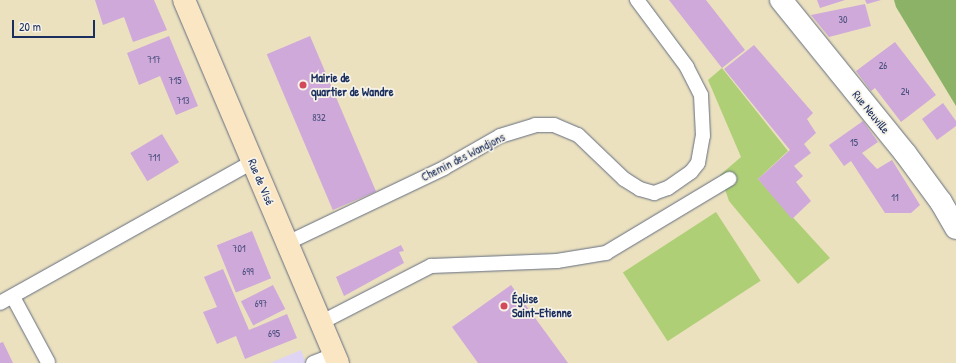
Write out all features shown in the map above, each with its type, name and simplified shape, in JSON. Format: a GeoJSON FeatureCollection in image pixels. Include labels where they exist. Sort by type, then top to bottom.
{"type":"FeatureCollection","features":[{"type":"Feature","properties":{"kind":"street","name":"Rue de Visé"},"geometry":{"type":"LineString","coordinates":[[184,0],[252,162],[322,322],[336,359]]}},
{"type":"Feature","properties":{"kind":"street","name":"Rue Neuville"},"geometry":{"type":"LineString","coordinates":[[780,0],[905,153],[941,202],[956,228]]}},
{"type":"Feature","properties":{"kind":"lane","name":"Chemin des Wandjons"},"geometry":{"type":"LineString","coordinates":[[287,243],[444,168],[500,136],[535,125],[554,125],[578,135],[624,179],[640,190],[654,193],[668,188],[691,172],[698,163],[702,136],[701,95],[687,67],[637,0]]}},
{"type":"Feature","properties":{"kind":"lane"},"geometry":{"type":"LineString","coordinates":[[0,303],[252,162]]}},
{"type":"Feature","properties":{"kind":"lane"},"geometry":{"type":"LineString","coordinates":[[322,322],[431,266],[557,261],[606,252],[729,179]]}},
{"type":"Feature","properties":{"kind":"lane"},"geometry":{"type":"LineString","coordinates":[[13,297],[48,362]]}},
{"type":"Feature","properties":{"kind":"lane"},"geometry":{"type":"LineString","coordinates":[[312,363],[336,359]]}},
{"type":"Feature","properties":{"kind":"shaded area"},"geometry":{"type":"Polygon","coordinates":[[[301,350],[306,363],[270,363],[301,350]]]}},
{"type":"Feature","properties":{"kind":"green space"},"geometry":{"type":"Polygon","coordinates":[[[894,0],[956,0],[956,106],[896,7],[894,0]]]}},
{"type":"Feature","properties":{"kind":"green space"},"geometry":{"type":"Polygon","coordinates":[[[722,68],[788,151],[758,179],[830,258],[798,284],[729,201],[720,175],[741,157],[708,80],[722,68]]]}},
{"type":"Feature","properties":{"kind":"green space"},"geometry":{"type":"Polygon","coordinates":[[[716,212],[761,281],[668,341],[623,272],[716,212]]]}},
{"type":"Feature","properties":{"kind":"building"},"geometry":{"type":"Polygon","coordinates":[[[95,0],[154,0],[167,30],[133,42],[124,17],[103,25],[95,0]]]}},
{"type":"Feature","properties":{"kind":"building"},"geometry":{"type":"Polygon","coordinates":[[[669,0],[706,0],[745,50],[722,68],[669,0]]]}},
{"type":"Feature","properties":{"kind":"building"},"geometry":{"type":"Polygon","coordinates":[[[817,0],[845,0],[820,8],[817,0]]]}},
{"type":"Feature","properties":{"kind":"building"},"geometry":{"type":"Polygon","coordinates":[[[865,0],[881,0],[867,4],[865,0]]]}},
{"type":"Feature","properties":{"kind":"building"},"geometry":{"type":"Polygon","coordinates":[[[865,4],[871,26],[829,37],[811,15],[865,4]]]}},
{"type":"Feature","properties":{"kind":"building"},"geometry":{"type":"Polygon","coordinates":[[[169,36],[198,106],[176,115],[160,76],[139,85],[127,53],[169,36]]]}},
{"type":"Feature","properties":{"kind":"building"},"geometry":{"type":"Polygon","coordinates":[[[310,36],[376,192],[333,210],[267,54],[310,36]]]}},
{"type":"Feature","properties":{"kind":"building"},"geometry":{"type":"Polygon","coordinates":[[[895,42],[936,95],[901,122],[875,88],[871,91],[856,71],[895,42]]]}},
{"type":"Feature","properties":{"kind":"building"},"geometry":{"type":"Polygon","coordinates":[[[754,45],[813,113],[807,119],[816,133],[804,144],[811,153],[794,166],[803,176],[796,182],[811,201],[792,219],[758,179],[790,150],[724,69],[754,45]]]}},
{"type":"Feature","properties":{"kind":"building"},"geometry":{"type":"Polygon","coordinates":[[[943,103],[956,121],[956,126],[937,140],[922,119],[943,103]]]}},
{"type":"Feature","properties":{"kind":"building"},"geometry":{"type":"Polygon","coordinates":[[[863,121],[878,142],[862,153],[877,169],[892,160],[920,205],[911,213],[885,213],[851,161],[844,166],[829,145],[863,121]]]}},
{"type":"Feature","properties":{"kind":"building"},"geometry":{"type":"Polygon","coordinates":[[[162,134],[179,162],[147,181],[130,153],[162,134]]]}},
{"type":"Feature","properties":{"kind":"building"},"geometry":{"type":"Polygon","coordinates":[[[252,231],[271,278],[236,293],[217,245],[252,231]]]}},
{"type":"Feature","properties":{"kind":"building"},"geometry":{"type":"Polygon","coordinates":[[[401,245],[404,251],[399,252],[404,263],[344,296],[336,277],[401,245]]]}},
{"type":"Feature","properties":{"kind":"building"},"geometry":{"type":"Polygon","coordinates":[[[223,269],[249,330],[287,314],[297,338],[245,359],[236,336],[217,344],[203,312],[217,307],[204,277],[223,269]]]}},
{"type":"Feature","properties":{"kind":"building"},"geometry":{"type":"Polygon","coordinates":[[[273,285],[285,309],[253,325],[241,301],[273,285]]]}},
{"type":"Feature","properties":{"kind":"building","name":"Église Saint-Etienne"},"geometry":{"type":"Polygon","coordinates":[[[511,285],[568,363],[478,363],[452,327],[511,285]]]}},
{"type":"Feature","properties":{"kind":"building"},"geometry":{"type":"Polygon","coordinates":[[[3,342],[13,363],[0,363],[0,343],[3,342]]]}},
{"type":"Feature","properties":{"kind":"place","name":"Mairie de quartier de Wandre"},"geometry":{"type":"Point","coordinates":[303,85]}},
{"type":"Feature","properties":{"kind":"place","name":"Église Saint-Etienne"},"geometry":{"type":"Point","coordinates":[504,306]}}]}
